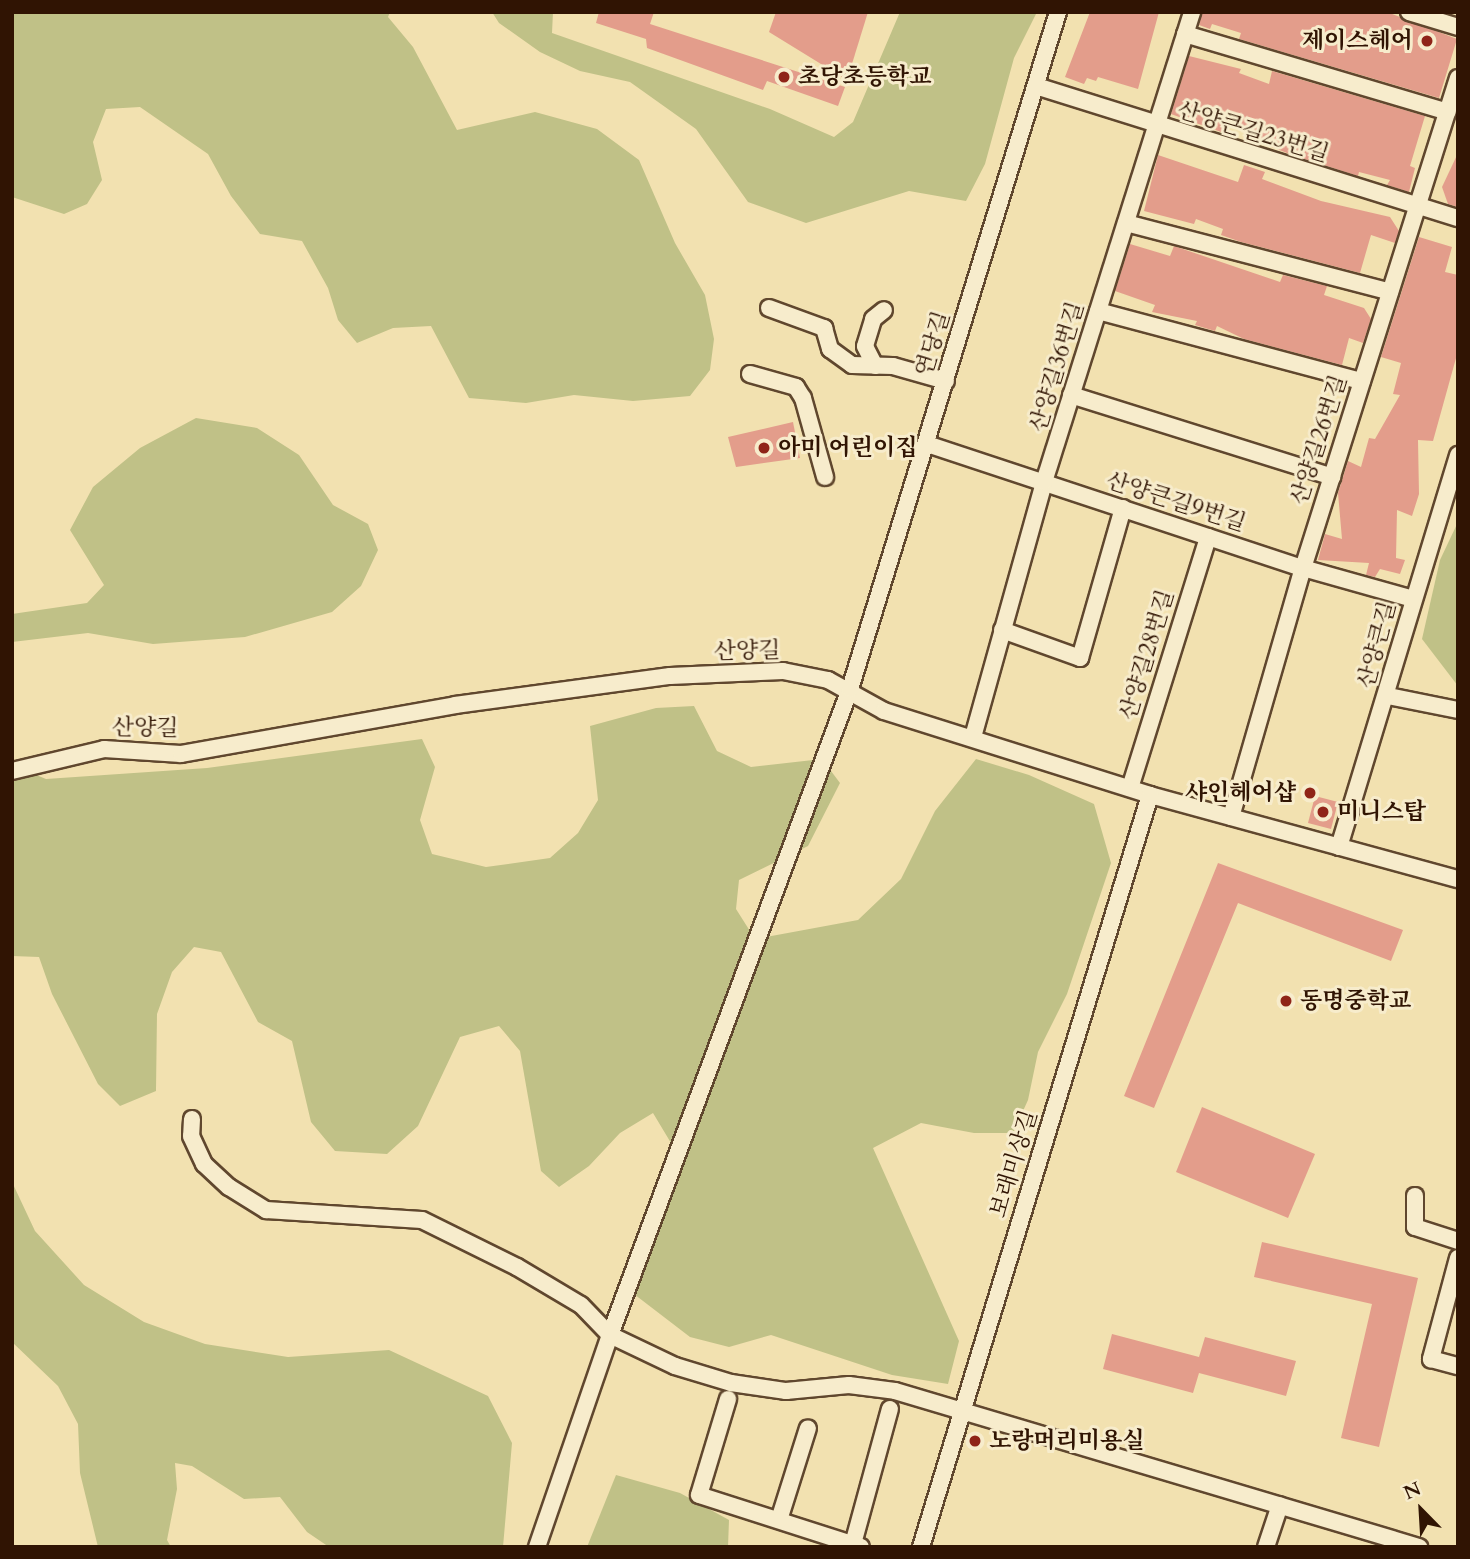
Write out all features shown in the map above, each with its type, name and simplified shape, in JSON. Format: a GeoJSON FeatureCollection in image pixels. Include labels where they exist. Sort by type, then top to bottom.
{"type":"FeatureCollection","features":[{"type":"Feature","properties":{"kind":"street","name":"연당길"},"geometry":{"type":"LineString","coordinates":[[537,1547],[610,1335],[850,689],[1058,12]]}},
{"type":"Feature","properties":{"kind":"street","name":"산양길36번길"},"geometry":{"type":"LineString","coordinates":[[973,737],[1044,482],[1192,12]]}},
{"type":"Feature","properties":{"kind":"street"},"geometry":{"type":"LineString","coordinates":[[1409,12],[1458,27]]}},
{"type":"Feature","properties":{"kind":"street"},"geometry":{"type":"LineString","coordinates":[[1185,34],[1447,112]]}},
{"type":"Feature","properties":{"kind":"street","name":"산양길26번길"},"geometry":{"type":"LineString","coordinates":[[1231,817],[1303,568],[1458,78]]}},
{"type":"Feature","properties":{"kind":"street","name":"산양큰길23번길"},"geometry":{"type":"LineString","coordinates":[[1036,86],[1458,218]]}},
{"type":"Feature","properties":{"kind":"street"},"geometry":{"type":"LineString","coordinates":[[1126,223],[1390,292]]}},
{"type":"Feature","properties":{"kind":"street"},"geometry":{"type":"LineString","coordinates":[[769,309],[824,328],[830,349],[852,365],[875,366],[946,381]]}},
{"type":"Feature","properties":{"kind":"street"},"geometry":{"type":"LineString","coordinates":[[875,366],[865,345],[873,319],[884,310]]}},
{"type":"Feature","properties":{"kind":"street"},"geometry":{"type":"LineString","coordinates":[[1098,311],[1362,381]]}},
{"type":"Feature","properties":{"kind":"street"},"geometry":{"type":"LineString","coordinates":[[750,374],[796,387],[803,398],[825,477]]}},
{"type":"Feature","properties":{"kind":"street"},"geometry":{"type":"LineString","coordinates":[[1071,395],[1332,477]]}},
{"type":"Feature","properties":{"kind":"street","name":"산양큰길9번길"},"geometry":{"type":"LineString","coordinates":[[927,444],[1303,568],[1413,599]]}},
{"type":"Feature","properties":{"kind":"street","name":"산양큰길"},"geometry":{"type":"LineString","coordinates":[[1339,847],[1388,696],[1413,599],[1458,455]]}},
{"type":"Feature","properties":{"kind":"street"},"geometry":{"type":"LineString","coordinates":[[1002,630],[1080,658],[1123,509]]}},
{"type":"Feature","properties":{"kind":"street","name":"산양길28번길"},"geometry":{"type":"LineString","coordinates":[[1130,788],[1208,537]]}},
{"type":"Feature","properties":{"kind":"street","name":"산양길"},"geometry":{"type":"LineString","coordinates":[[12,771],[104,749],[181,754],[455,705],[670,676],[783,671],[850,689],[884,712],[973,737],[1150,795],[1458,879]]}},
{"type":"Feature","properties":{"kind":"street"},"geometry":{"type":"LineString","coordinates":[[1388,696],[1458,710]]}},
{"type":"Feature","properties":{"kind":"street","name":"보래미상길"},"geometry":{"type":"LineString","coordinates":[[921,1547],[1150,795]]}},
{"type":"Feature","properties":{"kind":"street"},"geometry":{"type":"LineString","coordinates":[[192,1119],[191,1136],[204,1164],[229,1187],[266,1210],[422,1220],[582,1305],[610,1335],[675,1366],[731,1382],[786,1391],[849,1385],[895,1391],[963,1408],[1419,1547]]}},
{"type":"Feature","properties":{"kind":"street"},"geometry":{"type":"LineString","coordinates":[[1415,1196],[1415,1227],[1458,1241]]}},
{"type":"Feature","properties":{"kind":"street"},"geometry":{"type":"LineString","coordinates":[[1458,1258],[1431,1359],[1458,1366]]}},
{"type":"Feature","properties":{"kind":"street"},"geometry":{"type":"LineString","coordinates":[[728,1399],[699,1494],[857,1545],[890,1409]]}},
{"type":"Feature","properties":{"kind":"street"},"geometry":{"type":"LineString","coordinates":[[779,1520],[808,1428]]}},
{"type":"Feature","properties":{"kind":"street"},"geometry":{"type":"LineString","coordinates":[[1266,1547],[1280,1505]]}},
{"type":"Feature","properties":{"kind":"green space"},"geometry":{"type":"Polygon","coordinates":[[[12,12],[390,12],[388,17],[413,47],[457,130],[535,112],[597,129],[639,160],[675,243],[705,295],[714,339],[710,370],[690,396],[633,401],[574,395],[526,403],[469,398],[431,326],[393,328],[357,343],[338,320],[328,288],[302,241],[260,234],[231,196],[208,154],[140,107],[106,109],[93,142],[102,180],[87,204],[64,214],[12,197],[12,12]]]}},
{"type":"Feature","properties":{"kind":"green space"},"geometry":{"type":"Polygon","coordinates":[[[492,12],[553,12],[552,33],[770,109],[834,137],[853,122],[900,12],[1037,12],[1014,58],[985,164],[966,201],[909,191],[806,223],[748,202],[696,129],[630,82],[580,71],[540,52],[499,23],[492,12]]]}},
{"type":"Feature","properties":{"kind":"green space"},"geometry":{"type":"Polygon","coordinates":[[[196,418],[257,428],[299,455],[333,505],[368,524],[378,550],[361,586],[332,612],[245,637],[153,644],[88,633],[12,642],[12,614],[87,603],[104,585],[70,530],[93,487],[140,448],[196,418]]]}},
{"type":"Feature","properties":{"kind":"green space"},"geometry":{"type":"Polygon","coordinates":[[[1458,522],[1458,686],[1422,639],[1440,560],[1458,522]]]}},
{"type":"Feature","properties":{"kind":"green space"},"geometry":{"type":"Polygon","coordinates":[[[694,706],[717,751],[751,767],[822,759],[840,783],[808,846],[739,880],[736,909],[755,939],[858,920],[901,879],[935,811],[976,759],[1029,775],[1094,804],[1111,863],[1067,994],[1038,1052],[1028,1100],[1013,1133],[974,1133],[921,1123],[873,1148],[959,1341],[948,1384],[892,1375],[771,1335],[729,1347],[690,1337],[630,1291],[662,1202],[683,1163],[653,1113],[620,1133],[589,1166],[559,1187],[541,1171],[520,1051],[499,1026],[460,1037],[418,1126],[387,1154],[335,1151],[311,1122],[292,1041],[258,1022],[221,952],[194,947],[172,972],[157,1014],[156,1091],[120,1106],[98,1084],[52,994],[39,957],[12,956],[12,765],[46,779],[207,768],[422,739],[435,767],[420,820],[432,854],[486,867],[550,858],[578,833],[598,800],[590,726],[656,708],[694,706]]]}},
{"type":"Feature","properties":{"kind":"green space"},"geometry":{"type":"Polygon","coordinates":[[[12,1182],[35,1231],[84,1285],[144,1322],[205,1344],[288,1357],[389,1350],[488,1396],[512,1443],[503,1547],[329,1547],[307,1532],[280,1497],[244,1499],[192,1466],[175,1463],[177,1489],[167,1540],[171,1547],[98,1547],[80,1473],[78,1424],[58,1386],[12,1342],[12,1182]]]}},
{"type":"Feature","properties":{"kind":"green space"},"geometry":{"type":"Polygon","coordinates":[[[616,1475],[680,1493],[729,1520],[728,1547],[587,1547],[616,1475]]]}},
{"type":"Feature","properties":{"kind":"building"},"geometry":{"type":"Polygon","coordinates":[[[599,12],[654,12],[650,24],[845,87],[838,106],[767,81],[763,90],[647,48],[646,39],[596,23],[599,12]]]}},
{"type":"Feature","properties":{"kind":"building"},"geometry":{"type":"Polygon","coordinates":[[[776,12],[868,12],[847,80],[769,32],[776,12]]]}},
{"type":"Feature","properties":{"kind":"building"},"geometry":{"type":"Polygon","coordinates":[[[1090,12],[1159,12],[1138,89],[1098,77],[1096,81],[1087,78],[1084,84],[1065,77],[1090,12]]]}},
{"type":"Feature","properties":{"kind":"building"},"geometry":{"type":"Polygon","coordinates":[[[1202,12],[1387,12],[1457,39],[1439,98],[1239,39],[1241,33],[1212,24],[1210,29],[1199,25],[1202,12]]]}},
{"type":"Feature","properties":{"kind":"building"},"geometry":{"type":"Polygon","coordinates":[[[1189,56],[1241,69],[1239,73],[1269,84],[1272,71],[1425,116],[1410,166],[1415,168],[1409,192],[1387,185],[1390,180],[1359,172],[1358,176],[1292,155],[1254,140],[1257,132],[1225,120],[1221,132],[1171,114],[1189,56]]]}},
{"type":"Feature","properties":{"kind":"building"},"geometry":{"type":"Polygon","coordinates":[[[1458,153],[1458,207],[1448,204],[1442,187],[1458,153]]]}},
{"type":"Feature","properties":{"kind":"building"},"geometry":{"type":"Polygon","coordinates":[[[1158,155],[1238,182],[1244,165],[1265,172],[1262,179],[1321,201],[1390,217],[1399,231],[1395,243],[1371,235],[1360,273],[1241,242],[1221,235],[1223,229],[1196,219],[1194,224],[1144,211],[1158,155]]]}},
{"type":"Feature","properties":{"kind":"building"},"geometry":{"type":"Polygon","coordinates":[[[1419,237],[1452,247],[1445,272],[1458,275],[1458,351],[1433,441],[1418,440],[1419,494],[1412,516],[1397,510],[1396,558],[1405,560],[1400,574],[1380,569],[1375,577],[1366,575],[1369,563],[1318,560],[1325,534],[1342,539],[1338,493],[1348,461],[1361,467],[1369,438],[1375,439],[1400,395],[1393,394],[1401,363],[1381,357],[1419,237]]]}},
{"type":"Feature","properties":{"kind":"building"},"geometry":{"type":"Polygon","coordinates":[[[1130,244],[1170,256],[1174,246],[1280,282],[1283,275],[1327,286],[1324,295],[1364,308],[1371,319],[1363,343],[1349,338],[1342,365],[1244,339],[1217,326],[1215,331],[1195,325],[1197,321],[1152,312],[1155,305],[1115,291],[1130,244]]]}},
{"type":"Feature","properties":{"kind":"building","name":"아미 어린이집"},"geometry":{"type":"Polygon","coordinates":[[[793,422],[800,458],[736,467],[728,437],[793,422]]]}},
{"type":"Feature","properties":{"kind":"building","name":"미니스탑"},"geometry":{"type":"Polygon","coordinates":[[[1315,796],[1338,802],[1331,829],[1308,823],[1315,796]]]}},
{"type":"Feature","properties":{"kind":"building"},"geometry":{"type":"Polygon","coordinates":[[[1218,863],[1403,930],[1391,961],[1238,903],[1154,1108],[1124,1096],[1218,863]]]}},
{"type":"Feature","properties":{"kind":"building"},"geometry":{"type":"Polygon","coordinates":[[[1202,1107],[1315,1154],[1288,1218],[1176,1172],[1202,1107]]]}},
{"type":"Feature","properties":{"kind":"building"},"geometry":{"type":"Polygon","coordinates":[[[1262,1242],[1418,1278],[1379,1447],[1341,1438],[1372,1304],[1254,1277],[1262,1242]]]}},
{"type":"Feature","properties":{"kind":"building"},"geometry":{"type":"Polygon","coordinates":[[[1112,1334],[1199,1357],[1205,1337],[1296,1361],[1286,1396],[1199,1373],[1193,1393],[1103,1369],[1112,1334]]]}},
{"type":"Feature","properties":{"kind":"place","name":"제이스헤어"},"geometry":{"type":"Point","coordinates":[1427,41]}},
{"type":"Feature","properties":{"kind":"place","name":"초당초등학교"},"geometry":{"type":"Point","coordinates":[784,77]}},
{"type":"Feature","properties":{"kind":"place","name":"아미 어린이집"},"geometry":{"type":"Point","coordinates":[764,448]}},
{"type":"Feature","properties":{"kind":"place","name":"샤인헤어샵"},"geometry":{"type":"Point","coordinates":[1310,793]}},
{"type":"Feature","properties":{"kind":"place","name":"미니스탑"},"geometry":{"type":"Point","coordinates":[1323,812]}},
{"type":"Feature","properties":{"kind":"place","name":"동명중학교"},"geometry":{"type":"Point","coordinates":[1286,1001]}},
{"type":"Feature","properties":{"kind":"place","name":"노랑머리미용실"},"geometry":{"type":"Point","coordinates":[975,1441]}}]}
